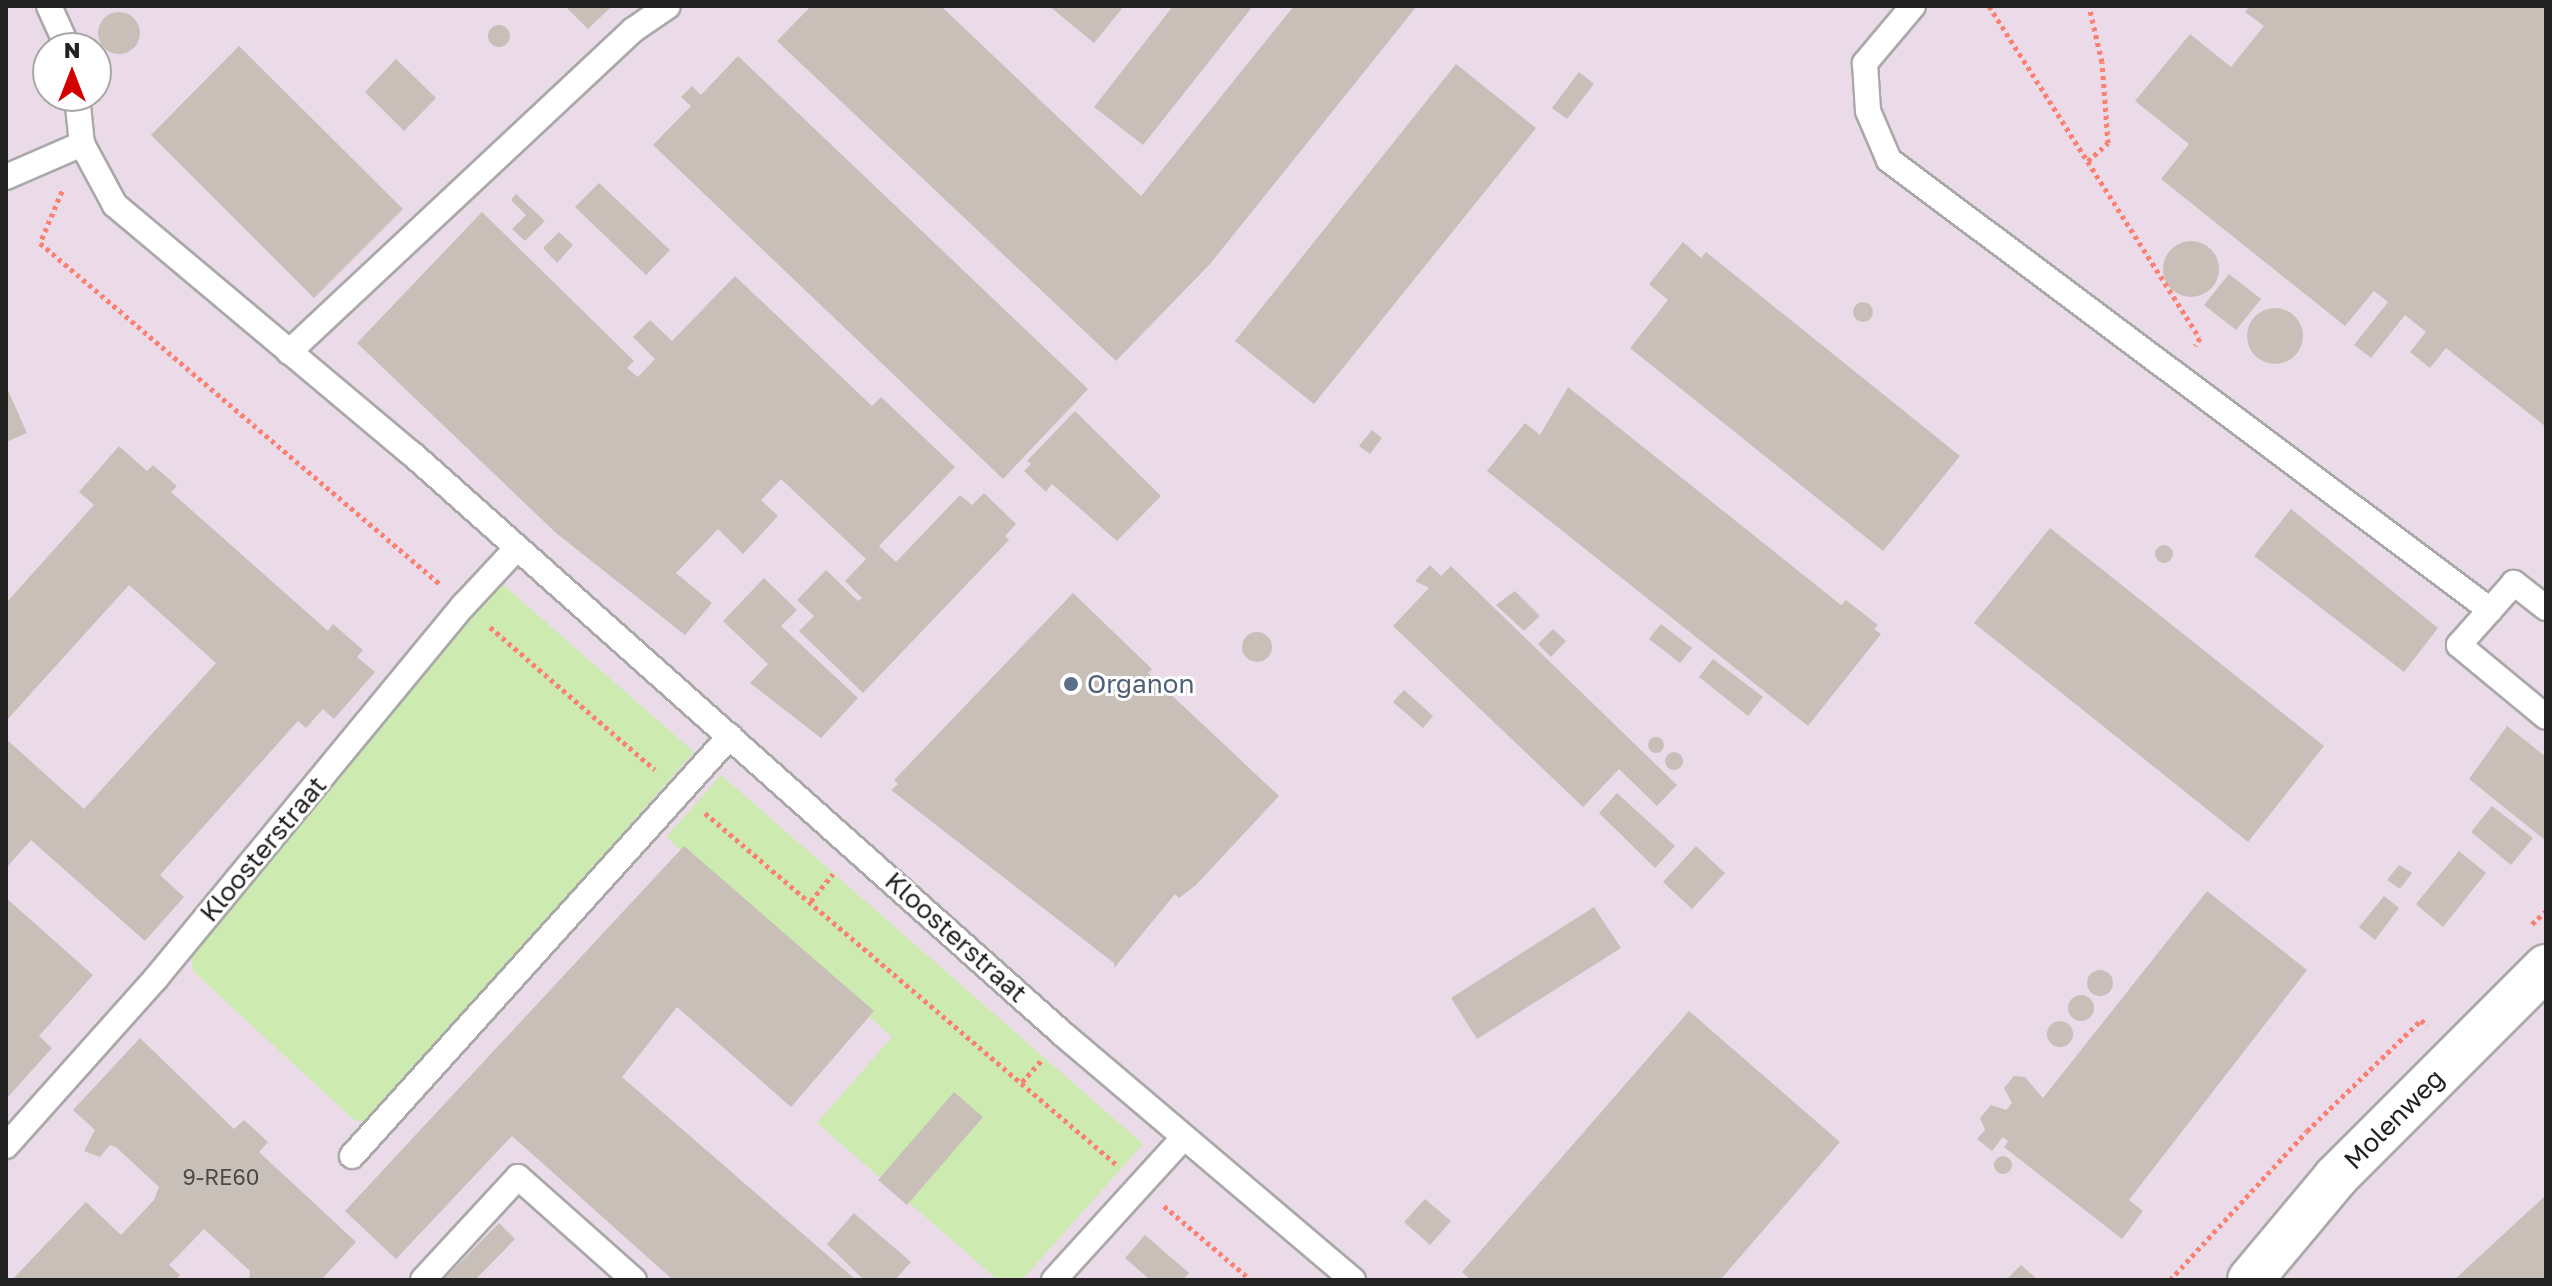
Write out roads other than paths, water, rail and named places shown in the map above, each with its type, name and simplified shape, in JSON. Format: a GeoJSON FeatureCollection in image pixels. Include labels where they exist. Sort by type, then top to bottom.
{"type":"FeatureCollection","features":[{"type":"Feature","properties":{"kind":"street","name":"Molenweg"},"geometry":{"type":"LineString","coordinates":[[2250,1280],[2336,1177],[2546,967]]}},
{"type":"Feature","properties":{"kind":"lane"},"geometry":{"type":"LineString","coordinates":[[49,6],[61,32]]}},
{"type":"Feature","properties":{"kind":"lane"},"geometry":{"type":"LineString","coordinates":[[289,352],[633,30],[668,6]]}},
{"type":"Feature","properties":{"kind":"lane"},"geometry":{"type":"LineString","coordinates":[[1913,6],[1865,63],[1868,111],[1889,160],[2490,610]]}},
{"type":"Feature","properties":{"kind":"lane","name":"Kloosterstraat"},"geometry":{"type":"LineString","coordinates":[[79,112],[82,144],[115,205],[516,549],[1184,1137],[1353,1280]]}},
{"type":"Feature","properties":{"kind":"lane"},"geometry":{"type":"LineString","coordinates":[[6,177],[82,144]]}},
{"type":"Feature","properties":{"kind":"lane","name":"Kloosterstraat"},"geometry":{"type":"LineString","coordinates":[[6,1146],[156,978],[464,605],[516,549]]}},
{"type":"Feature","properties":{"kind":"lane"},"geometry":{"type":"LineString","coordinates":[[2546,608],[2514,583],[2459,645],[2546,717]]}},
{"type":"Feature","properties":{"kind":"lane"},"geometry":{"type":"LineString","coordinates":[[352,1156],[730,736]]}},
{"type":"Feature","properties":{"kind":"lane"},"geometry":{"type":"LineString","coordinates":[[1054,1280],[1138,1184],[1184,1137]]}},
{"type":"Feature","properties":{"kind":"lane"},"geometry":{"type":"LineString","coordinates":[[423,1280],[518,1177],[634,1280]]}},
{"type":"Feature","properties":{"kind":"place","name":"Organon"},"geometry":{"type":"Point","coordinates":[1071,684]}}]}
